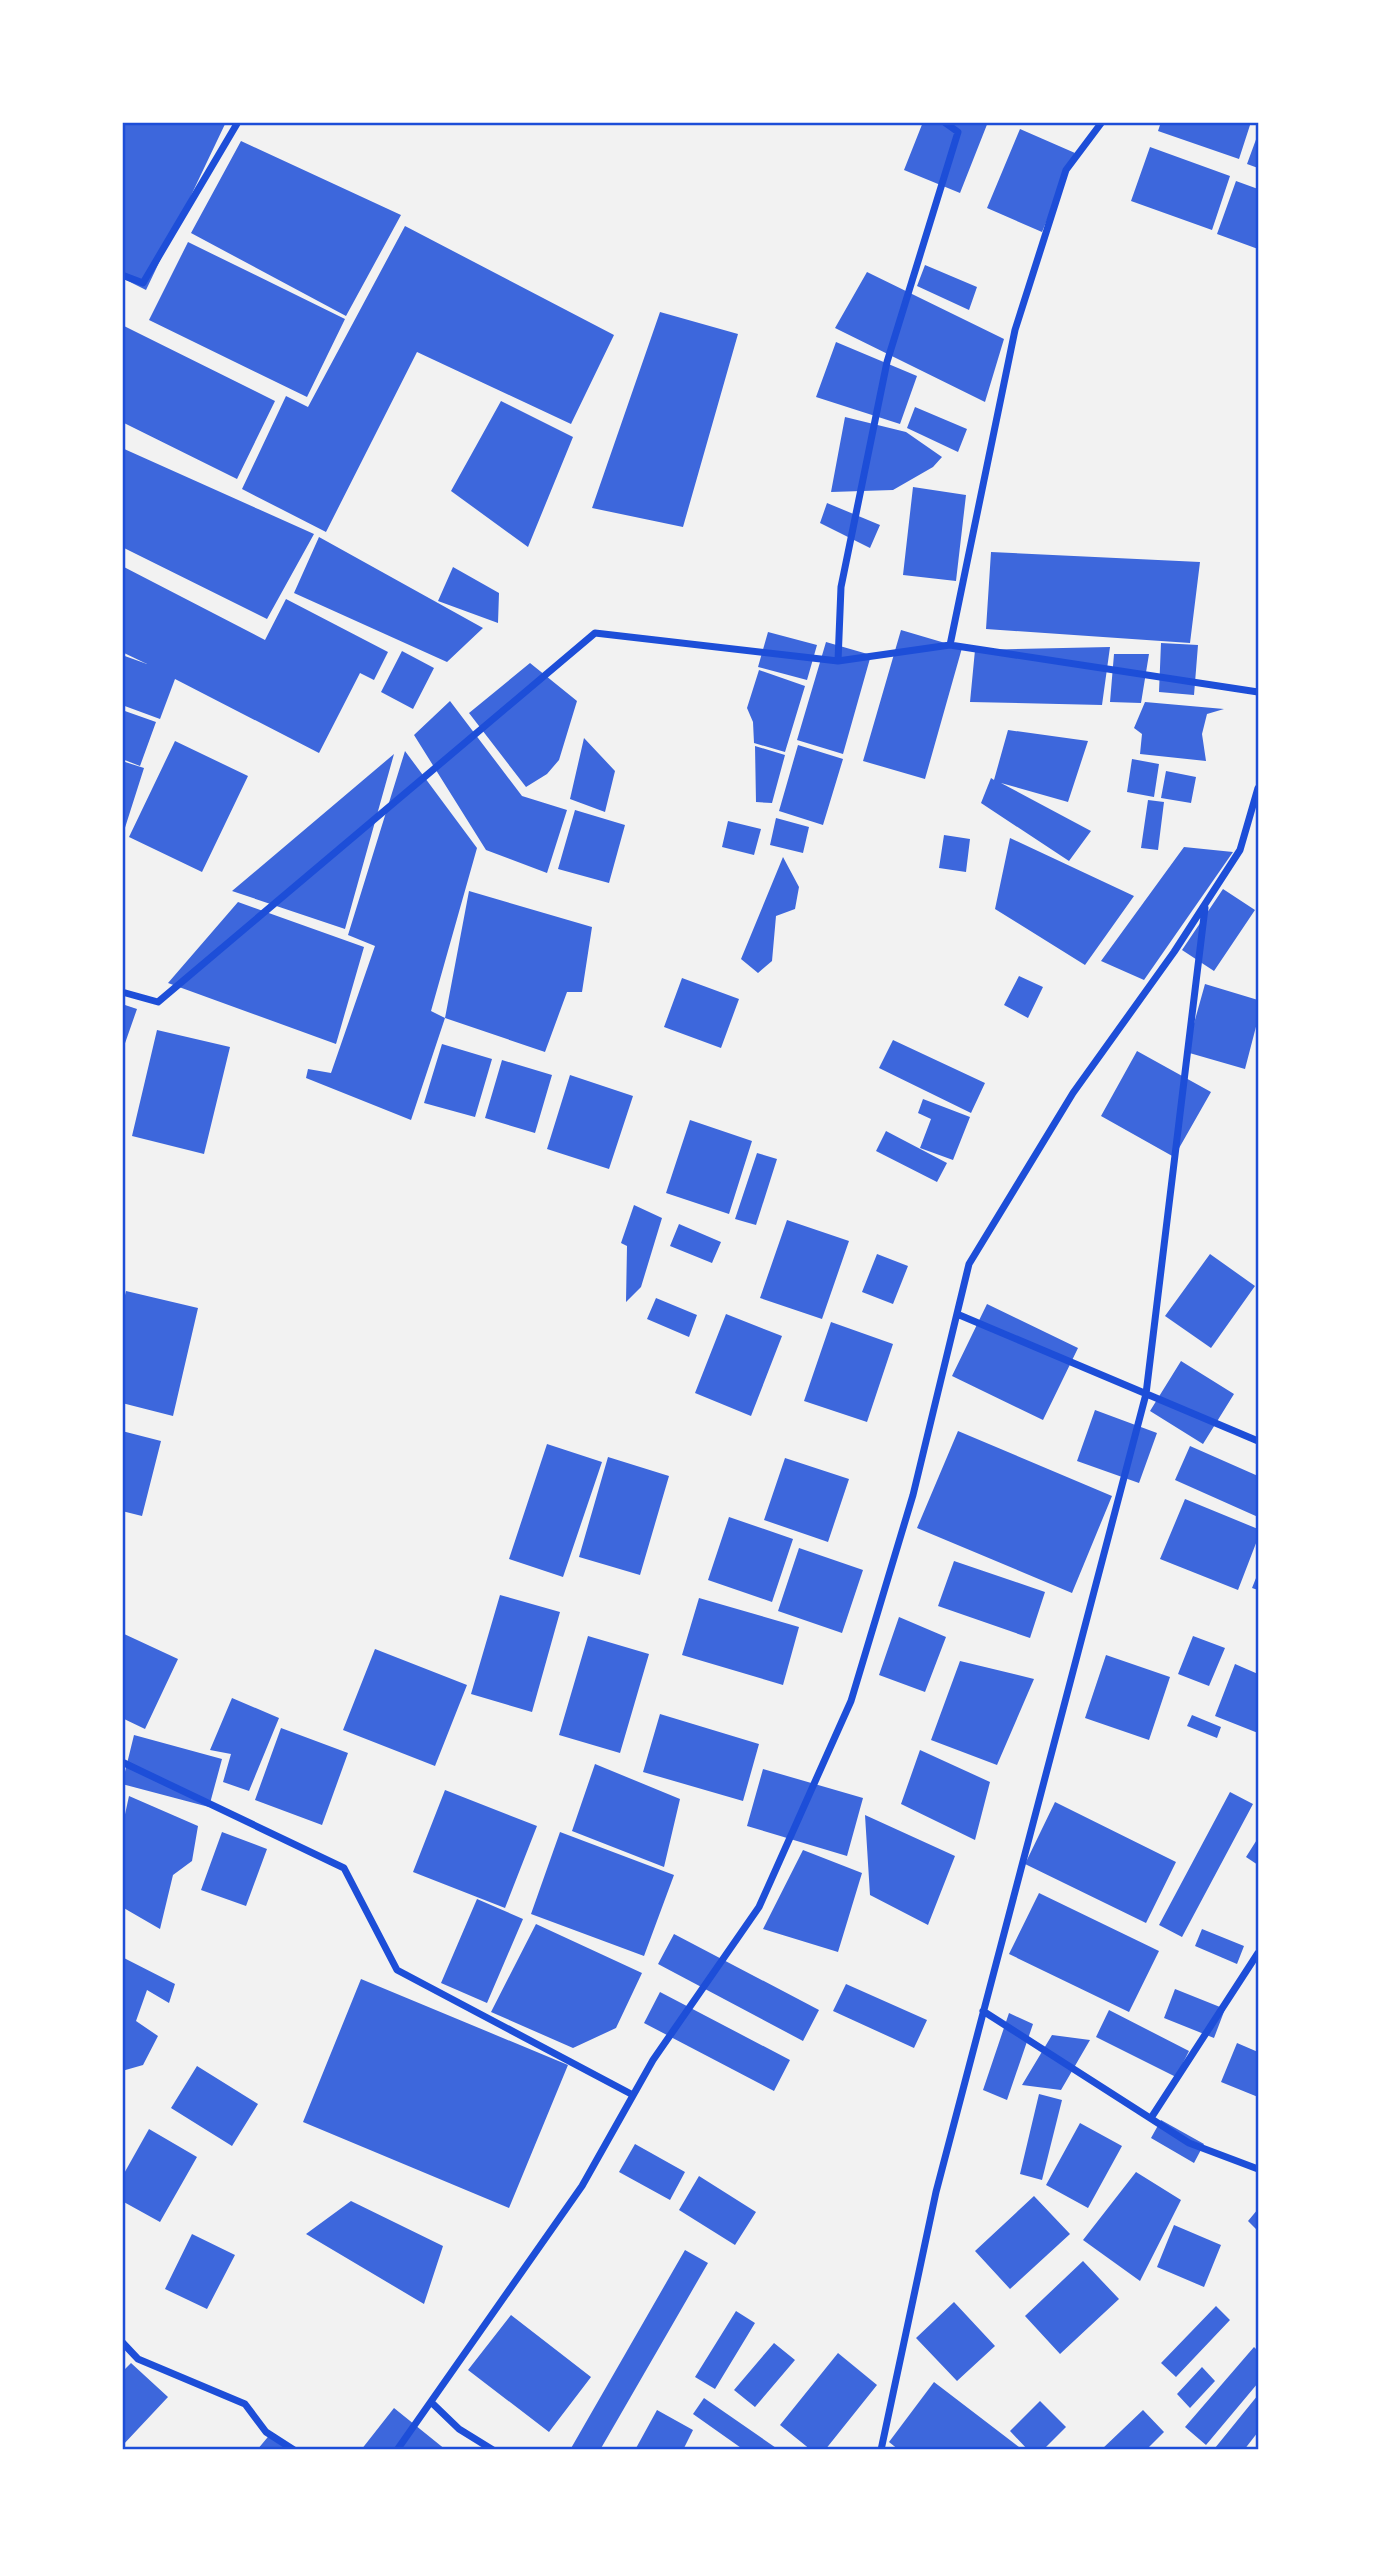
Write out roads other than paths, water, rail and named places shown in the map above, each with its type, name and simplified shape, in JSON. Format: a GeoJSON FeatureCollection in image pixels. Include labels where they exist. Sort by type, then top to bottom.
{"type":"FeatureCollection","features":[{"type":"Feature","properties":{"kind":"street"},"geometry":{"type":"LineString","coordinates":[[122,275],[142,283],[238,122]]}},
{"type":"Feature","properties":{"kind":"street"},"geometry":{"type":"LineString","coordinates":[[838,661],[841,587],[887,362],[958,132],[944,122]]}},
{"type":"Feature","properties":{"kind":"street"},"geometry":{"type":"LineString","coordinates":[[950,645],[1015,330],[1066,170],[1102,122]]}},
{"type":"Feature","properties":{"kind":"street"},"geometry":{"type":"LineString","coordinates":[[122,992],[158,1002],[595,633],[838,661],[950,645],[1258,692]]}},
{"type":"Feature","properties":{"kind":"street"},"geometry":{"type":"LineString","coordinates":[[397,2449],[582,2186],[653,2060],[759,1907],[851,1700],[913,1494],[969,1264],[1073,1093],[1240,850],[1258,788]]}},
{"type":"Feature","properties":{"kind":"street"},"geometry":{"type":"LineString","coordinates":[[881,2449],[936,2192],[1146,1394],[1205,904]]}},
{"type":"Feature","properties":{"kind":"street"},"geometry":{"type":"LineString","coordinates":[[957,1314],[1258,1441]]}},
{"type":"Feature","properties":{"kind":"street"},"geometry":{"type":"LineString","coordinates":[[122,1762],[344,1868],[397,1970],[633,2095]]}},
{"type":"Feature","properties":{"kind":"street"},"geometry":{"type":"LineString","coordinates":[[1151,2118],[1258,1953]]}},
{"type":"Feature","properties":{"kind":"street"},"geometry":{"type":"LineString","coordinates":[[984,2011],[1189,2143],[1258,2169]]}},
{"type":"Feature","properties":{"kind":"street"},"geometry":{"type":"LineString","coordinates":[[122,2343],[138,2359],[245,2404],[266,2432],[294,2449]]}},
{"type":"Feature","properties":{"kind":"street"},"geometry":{"type":"LineString","coordinates":[[431,2402],[459,2429],[493,2449]]}}]}
